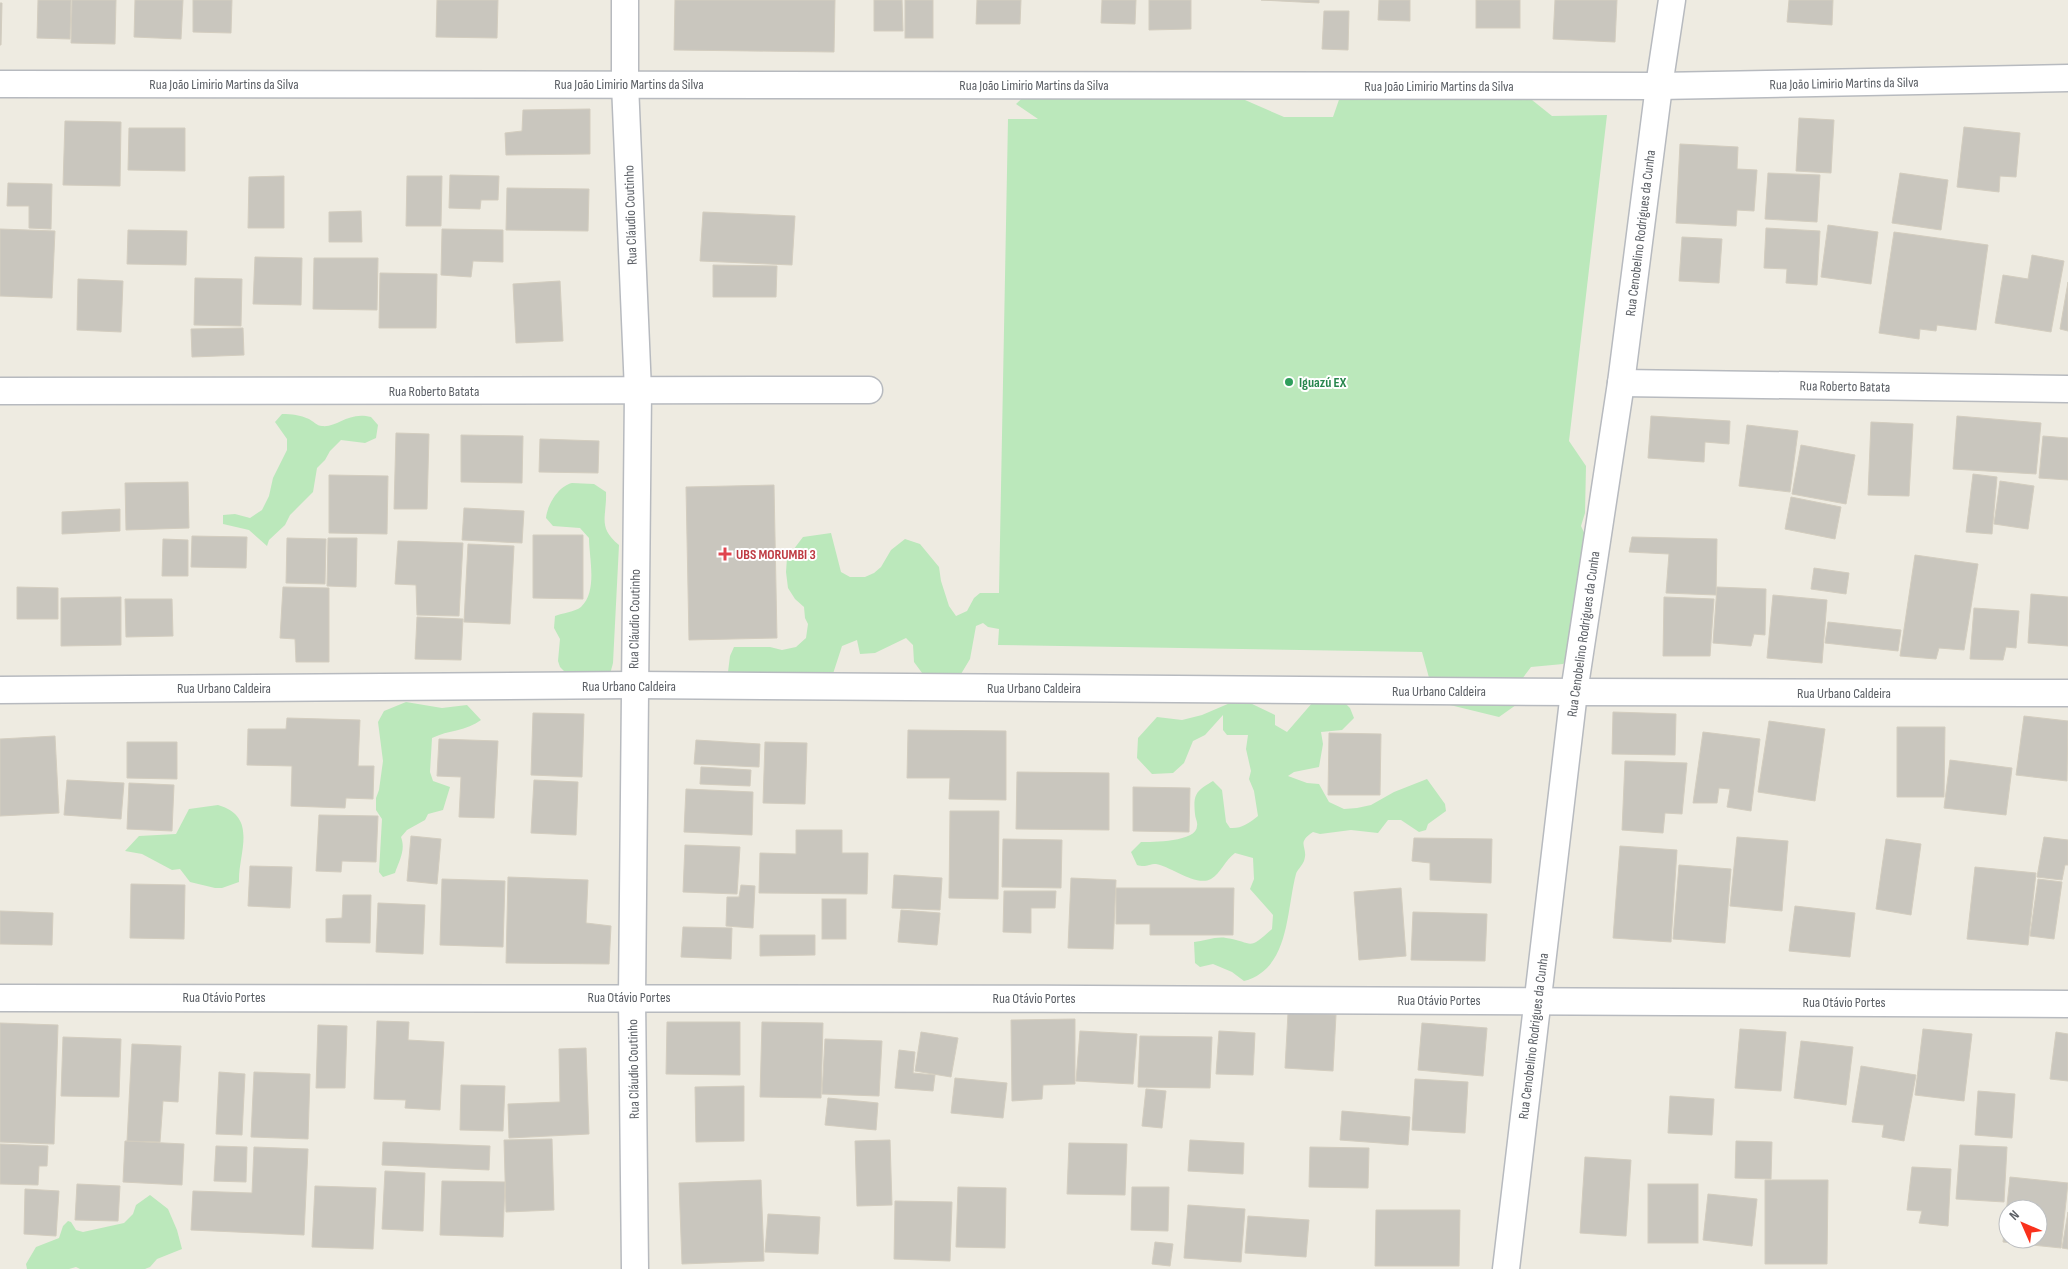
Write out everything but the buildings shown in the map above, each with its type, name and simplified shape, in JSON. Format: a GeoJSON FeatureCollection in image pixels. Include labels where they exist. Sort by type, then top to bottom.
{"type":"FeatureCollection","features":[{"type":"Feature","properties":{"kind":"street","name":"Rua Cláudio Coutinho"},"geometry":{"type":"LineString","coordinates":[[625,0],[625,84],[638,391],[632,997],[635,1269]]}},
{"type":"Feature","properties":{"kind":"street","name":"Rua Cenobelino Rodrigues da Cunha"},"geometry":{"type":"LineString","coordinates":[[1506,1269],[1574,692],[1621,383],[1659,86],[1672,0]]}},
{"type":"Feature","properties":{"kind":"street","name":"Rua João Limirio Martins da Silva"},"geometry":{"type":"LineString","coordinates":[[0,84],[1659,86],[2068,78]]}},
{"type":"Feature","properties":{"kind":"street","name":"Rua Roberto Batata"},"geometry":{"type":"LineString","coordinates":[[1621,383],[2068,389]]}},
{"type":"Feature","properties":{"kind":"street","name":"Rua Roberto Batata"},"geometry":{"type":"LineString","coordinates":[[0,390],[869,390]]}},
{"type":"Feature","properties":{"kind":"street","name":"Rua Urbano Caldeira"},"geometry":{"type":"LineString","coordinates":[[0,690],[634,685],[1574,692],[2068,693]]}},
{"type":"Feature","properties":{"kind":"street","name":"Rua Otávio Portes"},"geometry":{"type":"LineString","coordinates":[[0,998],[632,997],[2068,1004]]}},
{"type":"Feature","properties":{"kind":"green space","name":"Iguazú EX"},"geometry":{"type":"Polygon","coordinates":[[[1032,89],[1224,93],[1284,117],[1333,117],[1341,94],[1516,96],[1532,100],[1552,116],[1607,115],[1569,441],[1586,466],[1585,513],[1581,526],[1587,539],[1575,652],[1563,664],[1531,667],[1522,679],[1523,700],[1499,717],[1450,705],[1431,685],[1422,652],[998,645],[999,629],[988,627],[983,623],[976,626],[970,659],[961,674],[925,677],[914,662],[913,645],[906,638],[875,653],[860,654],[857,640],[842,646],[831,680],[740,682],[728,672],[730,656],[734,647],[770,647],[782,650],[796,647],[806,638],[808,624],[805,618],[804,607],[795,599],[788,588],[786,572],[787,558],[803,537],[831,533],[841,572],[850,577],[865,577],[874,573],[881,567],[891,550],[905,539],[920,544],[939,567],[941,581],[949,606],[956,616],[967,611],[974,598],[980,593],[999,593],[1008,119],[1038,119],[1016,104],[1032,89]]]}},
{"type":"Feature","properties":{"kind":"green space"},"geometry":{"type":"Polygon","coordinates":[[[282,414],[309,419],[322,426],[333,425],[356,416],[371,417],[378,425],[376,438],[365,443],[341,440],[330,451],[317,468],[313,492],[290,515],[285,525],[269,540],[267,546],[249,530],[223,524],[223,515],[235,514],[250,518],[262,510],[269,496],[273,478],[287,450],[287,439],[275,422],[282,414]]]}},
{"type":"Feature","properties":{"kind":"green space"},"geometry":{"type":"Polygon","coordinates":[[[572,483],[594,484],[606,492],[605,527],[612,539],[619,545],[613,663],[609,678],[567,674],[560,667],[558,661],[560,639],[554,628],[555,616],[581,607],[586,600],[591,583],[589,538],[580,528],[553,526],[546,518],[554,497],[562,488],[572,483]]]}},
{"type":"Feature","properties":{"kind":"green space"},"geometry":{"type":"Polygon","coordinates":[[[1237,700],[1250,703],[1275,715],[1275,725],[1287,732],[1313,702],[1345,703],[1350,708],[1354,718],[1342,730],[1321,732],[1323,744],[1319,767],[1294,772],[1288,776],[1307,783],[1319,784],[1329,802],[1344,809],[1371,805],[1394,792],[1427,779],[1445,804],[1446,811],[1428,824],[1426,830],[1419,832],[1401,820],[1388,820],[1378,833],[1351,830],[1320,834],[1313,832],[1308,836],[1304,842],[1304,861],[1296,874],[1284,937],[1278,952],[1270,964],[1259,974],[1244,981],[1232,972],[1213,964],[1200,967],[1195,963],[1194,942],[1222,938],[1250,944],[1258,941],[1272,929],[1273,915],[1250,889],[1254,879],[1253,858],[1235,853],[1211,879],[1205,881],[1191,878],[1156,864],[1137,865],[1131,852],[1141,842],[1173,840],[1190,835],[1195,831],[1197,824],[1195,797],[1199,791],[1213,781],[1222,790],[1226,822],[1230,828],[1248,823],[1258,816],[1254,791],[1249,779],[1251,771],[1246,749],[1248,735],[1227,735],[1223,730],[1223,715],[1205,735],[1193,741],[1184,763],[1173,773],[1152,774],[1137,758],[1138,738],[1157,717],[1182,720],[1202,715],[1237,700]]]}},
{"type":"Feature","properties":{"kind":"green space"},"geometry":{"type":"Polygon","coordinates":[[[406,702],[442,708],[467,705],[481,720],[476,724],[432,738],[430,772],[433,781],[450,787],[443,810],[428,814],[425,820],[407,830],[401,837],[403,846],[395,873],[383,877],[379,872],[382,819],[376,810],[376,798],[383,761],[378,722],[384,711],[406,702]]]}},
{"type":"Feature","properties":{"kind":"green space"},"geometry":{"type":"Polygon","coordinates":[[[218,805],[231,811],[238,818],[242,827],[243,848],[239,882],[222,888],[215,888],[190,882],[180,869],[172,870],[142,854],[125,851],[139,836],[176,834],[189,809],[218,805]]]}},
{"type":"Feature","properties":{"kind":"green space"},"geometry":{"type":"Polygon","coordinates":[[[150,1195],[168,1209],[177,1230],[182,1249],[157,1259],[150,1267],[145,1269],[80,1269],[76,1267],[69,1269],[27,1269],[26,1264],[36,1247],[59,1238],[63,1226],[68,1221],[71,1222],[76,1230],[83,1232],[124,1223],[133,1214],[136,1205],[150,1195]]]}},
{"type":"Feature","properties":{"kind":"place","name":"Iguazú EX"},"geometry":{"type":"Point","coordinates":[1289,382]}},
{"type":"Feature","properties":{"kind":"place","name":"UBS MORUMBI 3"},"geometry":{"type":"Point","coordinates":[725,554]}}]}
